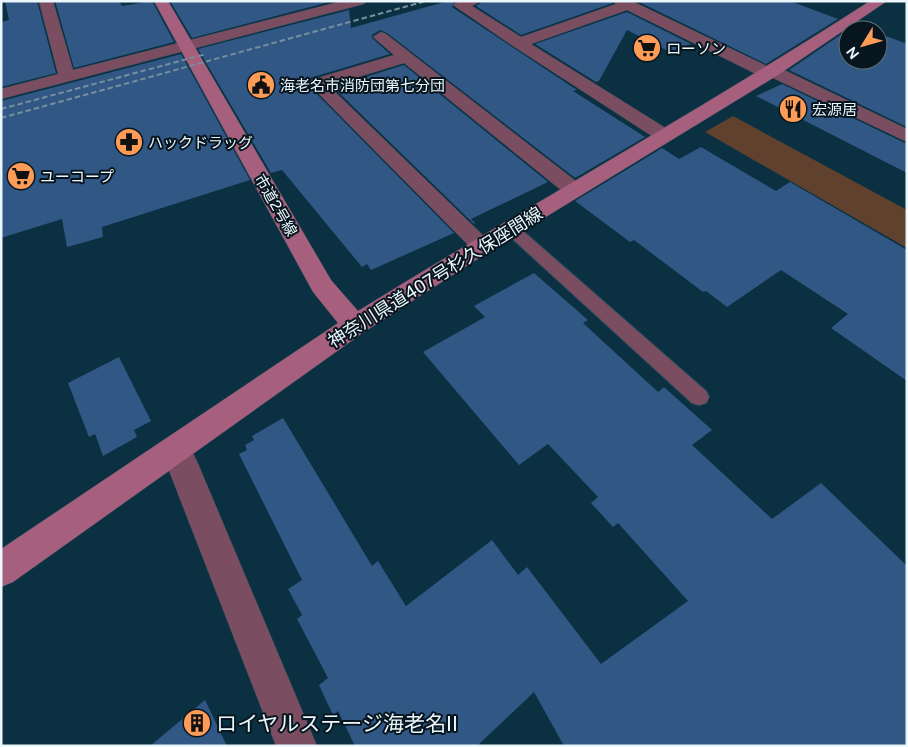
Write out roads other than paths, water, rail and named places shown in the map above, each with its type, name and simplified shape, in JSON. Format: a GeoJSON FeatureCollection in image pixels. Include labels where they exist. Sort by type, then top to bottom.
{"type":"FeatureCollection","features":[{"type":"Feature","properties":{"kind":"main road","name":"市道2号線"},"geometry":{"type":"LineString","coordinates":[[161,1],[322,286],[356,325]]}},
{"type":"Feature","properties":{"kind":"main road","name":"神奈川県道407号杉久保座間線"},"geometry":{"type":"LineString","coordinates":[[1,570],[356,325],[482,245],[770,72],[880,1]]}},
{"type":"Feature","properties":{"kind":"street"},"geometry":{"type":"LineString","coordinates":[[46,1],[67,77]]}},
{"type":"Feature","properties":{"kind":"street"},"geometry":{"type":"LineString","coordinates":[[1,94],[359,1]]}},
{"type":"Feature","properties":{"kind":"street"},"geometry":{"type":"LineString","coordinates":[[474,1],[460,5],[665,136]]}},
{"type":"Feature","properties":{"kind":"street"},"geometry":{"type":"LineString","coordinates":[[518,43],[624,3],[907,136]]}},
{"type":"Feature","properties":{"kind":"street"},"geometry":{"type":"LineString","coordinates":[[381,37],[574,190]]}},
{"type":"Feature","properties":{"kind":"street"},"geometry":{"type":"LineString","coordinates":[[406,57],[317,84],[482,245]]}},
{"type":"Feature","properties":{"kind":"street"},"geometry":{"type":"LineString","coordinates":[[176,450],[297,746]]}},
{"type":"Feature","properties":{"kind":"lane"},"geometry":{"type":"LineString","coordinates":[[510,228],[699,397]]}},
{"type":"Feature","properties":{"kind":"railway"},"geometry":{"type":"LineString","coordinates":[[1,118],[426,1]]}},
{"type":"Feature","properties":{"kind":"railway"},"geometry":{"type":"LineString","coordinates":[[1,109],[206,54]]}},
{"type":"Feature","properties":{"kind":"place","name":"ローソン"},"geometry":{"type":"Point","coordinates":[647,48]}},
{"type":"Feature","properties":{"kind":"place","name":"海老名市消防団第七分団"},"geometry":{"type":"Point","coordinates":[261,85]}},
{"type":"Feature","properties":{"kind":"place","name":"宏源居"},"geometry":{"type":"Point","coordinates":[793,109]}},
{"type":"Feature","properties":{"kind":"place","name":"ハックドラッグ"},"geometry":{"type":"Point","coordinates":[129,142]}},
{"type":"Feature","properties":{"kind":"place","name":"ユーコープ"},"geometry":{"type":"Point","coordinates":[21,176]}},
{"type":"Feature","properties":{"kind":"place","name":"ロイヤルステージ海老名II"},"geometry":{"type":"Point","coordinates":[197,723]}}]}
